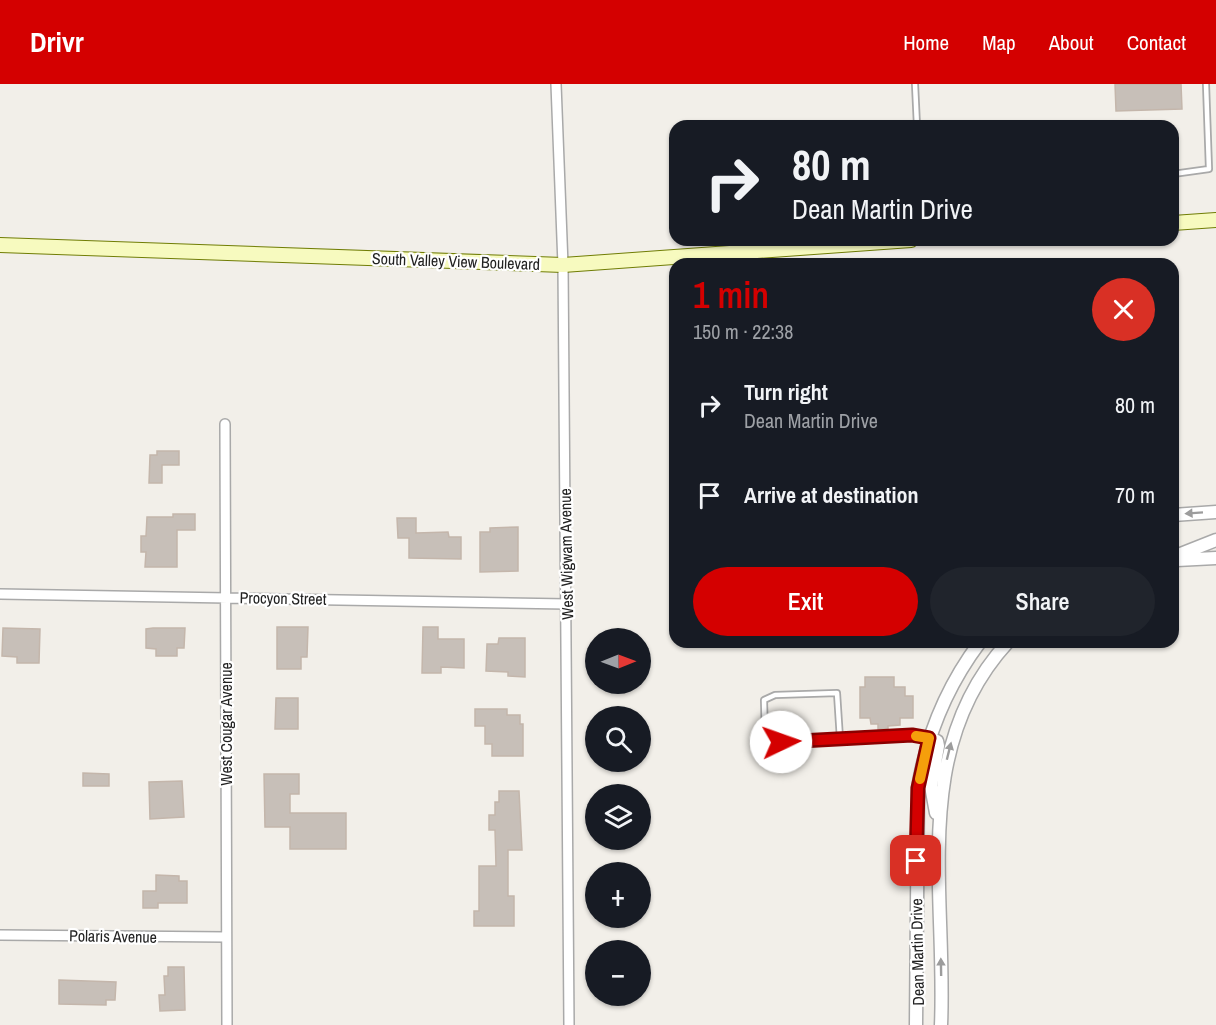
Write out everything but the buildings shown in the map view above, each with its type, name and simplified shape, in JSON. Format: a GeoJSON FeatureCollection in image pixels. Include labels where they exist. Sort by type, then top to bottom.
{"type":"FeatureCollection","features":[{"type":"Feature","properties":{"kind":"main road"},"geometry":{"type":"LineString","coordinates":[[1179,223],[1216,220]]}},
{"type":"Feature","properties":{"kind":"main road","name":"South Valley View Boulevard"},"geometry":{"type":"LineString","coordinates":[[0,245],[563,265],[827,246]]}},
{"type":"Feature","properties":{"kind":"street","name":"West Wigwam Avenue"},"geometry":{"type":"LineString","coordinates":[[556,84],[563,265],[569,1025]]}},
{"type":"Feature","properties":{"kind":"street","name":"West Cougar Avenue"},"geometry":{"type":"LineString","coordinates":[[225,424],[227,1025]]}},
{"type":"Feature","properties":{"kind":"street"},"geometry":{"type":"LineString","coordinates":[[1179,515],[1216,512]]}},
{"type":"Feature","properties":{"kind":"street"},"geometry":{"type":"LineString","coordinates":[[1179,555],[1216,540]]}},
{"type":"Feature","properties":{"kind":"street"},"geometry":{"type":"LineString","coordinates":[[1179,558],[1216,558]]}},
{"type":"Feature","properties":{"kind":"street","name":"Procyon Street"},"geometry":{"type":"LineString","coordinates":[[0,594],[567,604]]}},
{"type":"Feature","properties":{"kind":"street","name":"Dean Martin Drive"},"geometry":{"type":"LineString","coordinates":[[916,1025],[918,788],[929,738],[951,686],[976,648]]}},
{"type":"Feature","properties":{"kind":"street","name":"Dean Martin Drive"},"geometry":{"type":"LineString","coordinates":[[941,1025],[939,826],[942,782],[953,734],[976,684],[1003,648]]}},
{"type":"Feature","properties":{"kind":"street"},"geometry":{"type":"LineString","coordinates":[[929,738],[937,741],[938,746],[931,786],[939,826]]}},
{"type":"Feature","properties":{"kind":"street"},"geometry":{"type":"LineString","coordinates":[[916,861],[939,862]]}},
{"type":"Feature","properties":{"kind":"street","name":"Polaris Avenue"},"geometry":{"type":"LineString","coordinates":[[0,934],[226,937]]}},
{"type":"Feature","properties":{"kind":"lane"},"geometry":{"type":"LineString","coordinates":[[915,84],[916,120]]}},
{"type":"Feature","properties":{"kind":"lane"},"geometry":{"type":"LineString","coordinates":[[1179,173],[1209,169],[1206,84]]}},
{"type":"Feature","properties":{"kind":"lane"},"geometry":{"type":"LineString","coordinates":[[1208,128],[1216,128]]}},
{"type":"Feature","properties":{"kind":"lane"},"geometry":{"type":"LineString","coordinates":[[840,739],[837,693],[775,694],[764,700],[765,737],[781,742],[840,739],[912,735],[929,738]]}},
{"type":"Feature","properties":{"kind":"slow traffic"},"geometry":{"type":"LineString","coordinates":[[916,736],[929,738],[920,779]]}},
{"type":"Feature","properties":{"kind":"route"},"geometry":{"type":"LineString","coordinates":[[781,742],[912,735],[929,738],[918,788],[916,861]]}}]}
